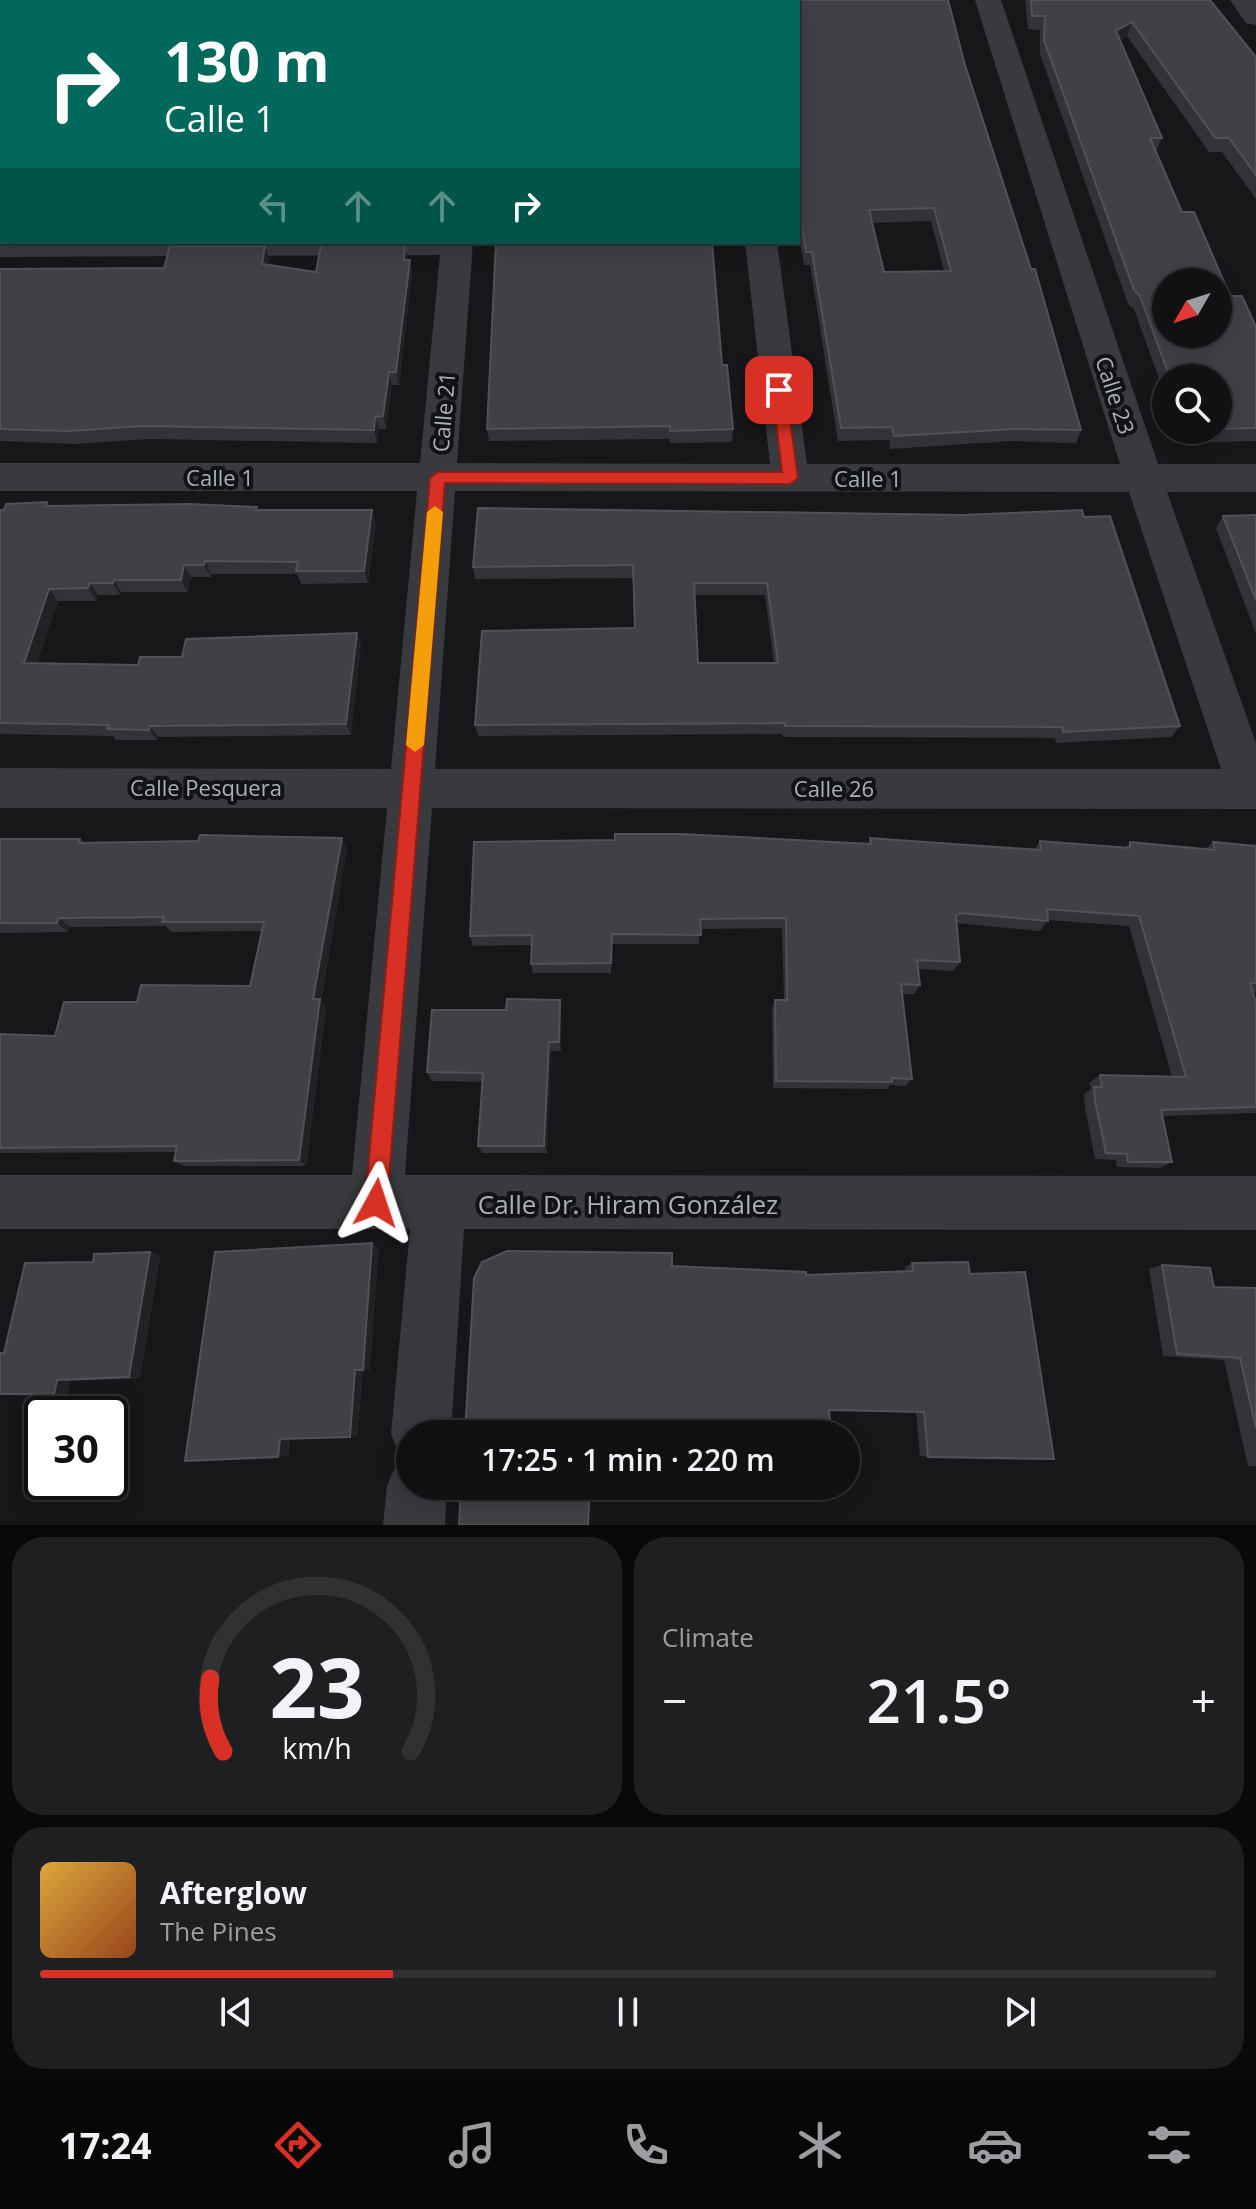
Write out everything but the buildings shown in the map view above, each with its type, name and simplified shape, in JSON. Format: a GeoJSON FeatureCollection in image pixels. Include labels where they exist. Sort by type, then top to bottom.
{"type":"FeatureCollection","features":[{"type":"Feature","properties":{"kind":"street","name":"Calle 23"},"geometry":{"type":"LineString","coordinates":[[988,0],[1144,479],[1253,789]]}},
{"type":"Feature","properties":{"kind":"street"},"geometry":{"type":"LineString","coordinates":[[1243,0],[1256,17]]}},
{"type":"Feature","properties":{"kind":"street"},"geometry":{"type":"LineString","coordinates":[[0,247],[457,244]]}},
{"type":"Feature","properties":{"kind":"street","name":"Calle 21"},"geometry":{"type":"LineString","coordinates":[[376,1203],[457,244]]}},
{"type":"Feature","properties":{"kind":"street"},"geometry":{"type":"LineString","coordinates":[[761,244],[790,478]]}},
{"type":"Feature","properties":{"kind":"street","name":"Calle 1"},"geometry":{"type":"LineString","coordinates":[[0,477],[1256,478]]}},
{"type":"Feature","properties":{"kind":"street","name":"Calle Pesquera"},"geometry":{"type":"LineString","coordinates":[[0,788],[412,787]]}},
{"type":"Feature","properties":{"kind":"street","name":"Calle 26"},"geometry":{"type":"LineString","coordinates":[[412,787],[1253,789]]}},
{"type":"Feature","properties":{"kind":"street","name":"Calle Dr. Hiram González"},"geometry":{"type":"LineString","coordinates":[[0,1202],[1256,1203]]}},
{"type":"Feature","properties":{"kind":"street"},"geometry":{"type":"LineString","coordinates":[[422,1420],[439,1204]]}},
{"type":"Feature","properties":{"kind":"street"},"geometry":{"type":"LineString","coordinates":[[414,1525],[416,1500]]}},
{"type":"Feature","properties":{"kind":"slow traffic"},"geometry":{"type":"LineString","coordinates":[[415,745],[435,512]]}},
{"type":"Feature","properties":{"kind":"route"},"geometry":{"type":"LineString","coordinates":[[376,1203],[438,478],[790,478],[779,390]]}}]}
